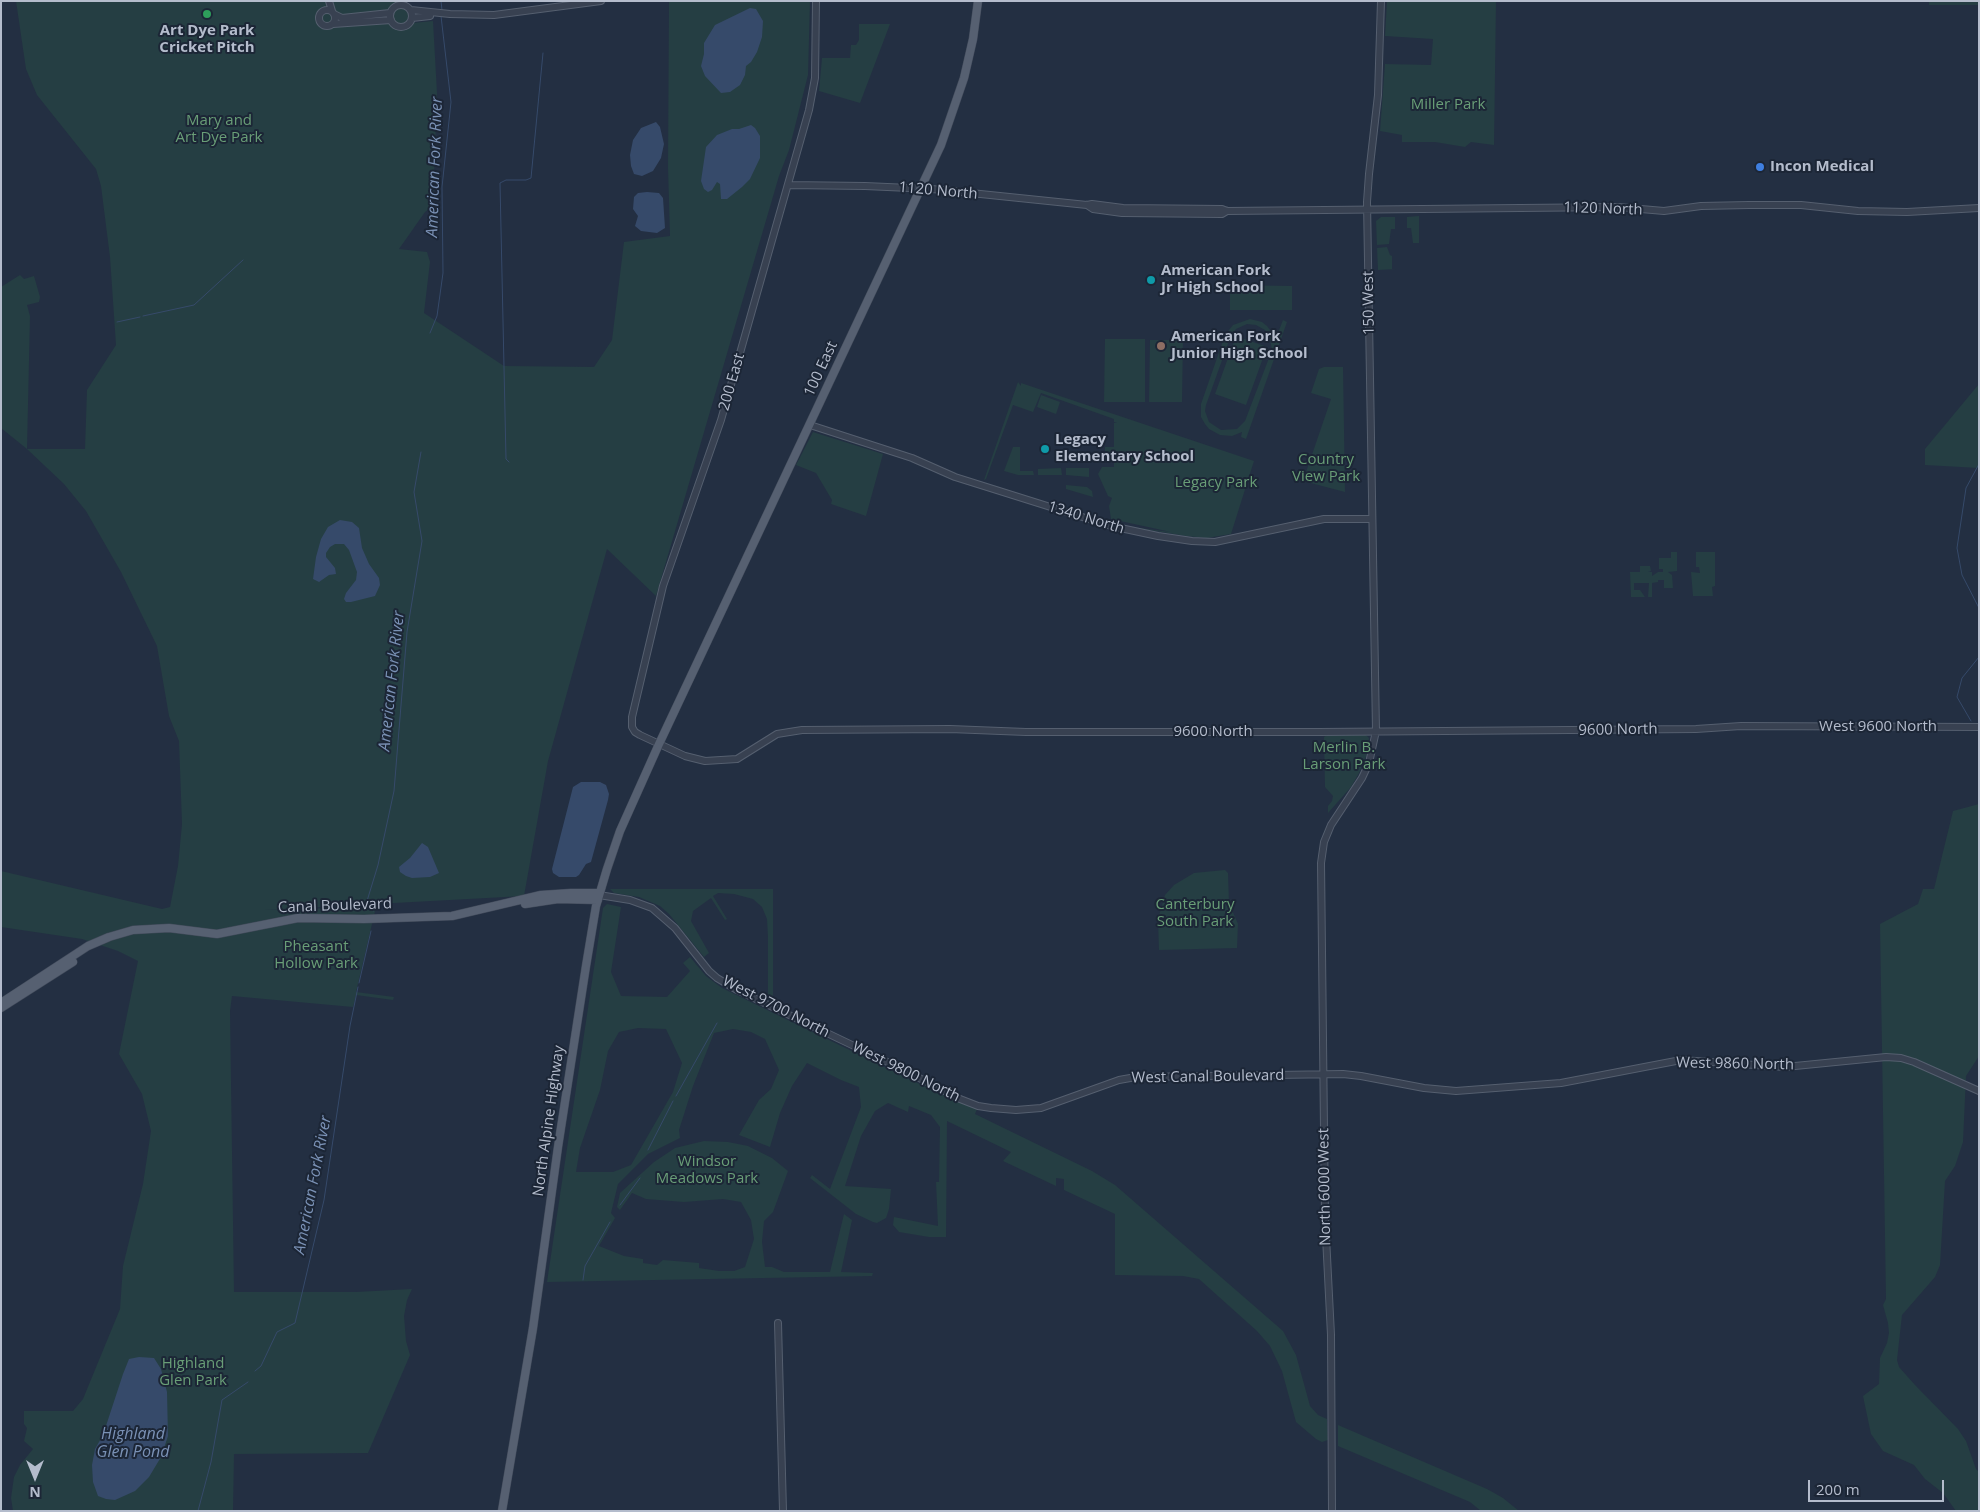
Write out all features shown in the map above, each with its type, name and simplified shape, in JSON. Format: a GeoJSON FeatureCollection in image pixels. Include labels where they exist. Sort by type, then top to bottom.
{"type":"FeatureCollection","features":[{"type":"Feature","properties":{"kind":"main road","name":"100 East"},"geometry":{"type":"LineString","coordinates":[[660,742],[942,145],[958,98],[973,39],[978,1]]}},
{"type":"Feature","properties":{"kind":"main road","name":"North Alpine Highway"},"geometry":{"type":"LineString","coordinates":[[502,1511],[533,1328],[559,1138],[598,896],[620,831],[660,742]]}},
{"type":"Feature","properties":{"kind":"main road","name":"Canal Boulevard"},"geometry":{"type":"LineString","coordinates":[[1,1002],[88,946],[108,937],[133,930],[169,928],[217,934],[298,918],[364,919],[451,916],[541,895],[571,893],[598,896]]}},
{"type":"Feature","properties":{"kind":"main road","name":"Canal Boulevard"},"geometry":{"type":"LineString","coordinates":[[1,1008],[96,947],[111,939],[133,933],[166,932],[203,938],[220,938],[294,923],[449,922],[545,900],[598,896]]}},
{"type":"Feature","properties":{"kind":"street"},"geometry":{"type":"LineString","coordinates":[[324,1],[322,11],[318,17],[322,25],[391,20]]}},
{"type":"Feature","properties":{"kind":"street"},"geometry":{"type":"LineString","coordinates":[[329,1],[335,20],[333,24]]}},
{"type":"Feature","properties":{"kind":"street"},"geometry":{"type":"LineString","coordinates":[[411,10],[412,18],[409,23],[396,26],[391,20],[390,13],[393,8],[399,5],[404,5],[411,10],[433,14],[502,15],[601,1]]}},
{"type":"Feature","properties":{"kind":"street","name":"200 East"},"geometry":{"type":"LineString","coordinates":[[660,742],[640,735],[632,727],[632,717],[664,586],[713,445],[806,124],[814,87],[816,1]]}},
{"type":"Feature","properties":{"kind":"street","name":"150 West"},"geometry":{"type":"LineString","coordinates":[[1376,731],[1368,174],[1379,82],[1382,1]]}},
{"type":"Feature","properties":{"kind":"street"},"geometry":{"type":"LineString","coordinates":[[322,11],[333,12],[344,18],[390,13]]}},
{"type":"Feature","properties":{"kind":"street"},"geometry":{"type":"LineString","coordinates":[[412,18],[433,14]]}},
{"type":"Feature","properties":{"kind":"street","name":"1120 North"},"geometry":{"type":"LineString","coordinates":[[788,185],[921,189],[1087,205],[1093,209],[1122,214],[1222,214],[1227,211],[1618,207],[1664,211],[1701,206],[1749,205],[1801,205],[1858,211],[1907,212],[1979,208]]}},
{"type":"Feature","properties":{"kind":"street","name":"1340 North"},"geometry":{"type":"LineString","coordinates":[[810,425],[906,456],[955,477],[1130,531],[1166,538],[1215,542],[1324,519],[1372,518]]}},
{"type":"Feature","properties":{"kind":"street","name":"9600 North"},"geometry":{"type":"LineString","coordinates":[[660,742],[684,756],[705,761],[737,759],[777,734],[792,731],[950,729],[1126,733],[1688,729],[1778,726]]}},
{"type":"Feature","properties":{"kind":"street","name":"West 9600 North"},"geometry":{"type":"LineString","coordinates":[[1778,726],[1979,727]]}},
{"type":"Feature","properties":{"kind":"street","name":"North 6000 West"},"geometry":{"type":"LineString","coordinates":[[1332,1511],[1331,1335],[1325,1217],[1321,863],[1324,842],[1330,825],[1362,778],[1369,763],[1376,731]]}},
{"type":"Feature","properties":{"kind":"street","name":"West 9700 North"},"geometry":{"type":"LineString","coordinates":[[598,896],[630,900],[652,908],[675,928],[704,966],[717,978],[835,1037]]}},
{"type":"Feature","properties":{"kind":"street","name":"West 9800 North"},"geometry":{"type":"LineString","coordinates":[[835,1037],[978,1106]]}},
{"type":"Feature","properties":{"kind":"street","name":"West 9860 North"},"geometry":{"type":"LineString","coordinates":[[1323,1074],[1361,1076],[1439,1091],[1569,1081],[1682,1060],[1785,1067],[1890,1057],[1908,1060],[1979,1091]]}},
{"type":"Feature","properties":{"kind":"street","name":"West Canal Boulevard"},"geometry":{"type":"LineString","coordinates":[[978,1106],[1016,1110],[1041,1108],[1119,1080],[1136,1077],[1323,1074]]}},
{"type":"Feature","properties":{"kind":"street"},"geometry":{"type":"LineString","coordinates":[[778,1323],[783,1511]]}},
{"type":"Feature","properties":{"kind":"green space"},"geometry":{"type":"Polygon","coordinates":[[[16,1],[402,1],[412,23],[433,21],[437,93],[433,206],[425,212],[399,249],[427,252],[430,262],[424,313],[504,366],[594,367],[612,340],[624,242],[670,236],[668,167],[669,1],[810,1],[808,75],[789,150],[779,176],[656,596],[607,549],[548,761],[524,896],[264,910],[376,907],[356,992],[394,997],[393,1000],[356,995],[353,1007],[232,996],[230,1011],[234,1292],[356,1292],[412,1289],[407,1300],[404,1316],[406,1341],[410,1355],[368,1453],[234,1454],[233,1511],[13,1511],[11,1498],[14,1477],[20,1465],[33,1449],[24,1441],[27,1428],[24,1424],[24,1411],[73,1411],[83,1399],[120,1309],[123,1266],[143,1184],[151,1131],[142,1094],[119,1054],[138,961],[118,951],[82,939],[1,927],[1,871],[162,909],[170,907],[178,866],[182,824],[179,741],[169,716],[157,646],[121,572],[86,511],[64,484],[27,449],[85,449],[87,390],[116,345],[110,257],[101,186],[96,169],[37,95],[26,69],[16,1]]]}},
{"type":"Feature","properties":{"kind":"green space","name":"Miller Park"},"geometry":{"type":"Polygon","coordinates":[[[1387,1],[1496,1],[1494,145],[1471,142],[1465,147],[1435,142],[1402,142],[1402,135],[1380,131],[1385,64],[1431,65],[1433,39],[1385,36],[1387,1]]]}},
{"type":"Feature","properties":{"kind":"green space"},"geometry":{"type":"Polygon","coordinates":[[[1929,1],[1979,1],[1979,5],[1929,5],[1929,1]]]}},
{"type":"Feature","properties":{"kind":"green space"},"geometry":{"type":"Polygon","coordinates":[[[859,24],[890,24],[860,103],[819,91],[822,58],[850,58],[851,45],[856,45],[859,40],[859,24]]]}},
{"type":"Feature","properties":{"kind":"green space"},"geometry":{"type":"Polygon","coordinates":[[[1419,216],[1419,243],[1413,243],[1411,228],[1407,228],[1407,217],[1419,216]]]}},
{"type":"Feature","properties":{"kind":"green space"},"geometry":{"type":"Polygon","coordinates":[[[1381,217],[1395,217],[1395,229],[1391,229],[1389,244],[1377,245],[1376,221],[1381,217]]]}},
{"type":"Feature","properties":{"kind":"green space"},"geometry":{"type":"Polygon","coordinates":[[[1387,247],[1392,256],[1392,269],[1396,269],[1378,270],[1377,248],[1387,247]]]}},
{"type":"Feature","properties":{"kind":"green space"},"geometry":{"type":"Polygon","coordinates":[[[20,275],[24,279],[34,276],[40,297],[39,302],[27,305],[30,316],[27,449],[1,428],[1,287],[20,275]]]}},
{"type":"Feature","properties":{"kind":"green space"},"geometry":{"type":"Polygon","coordinates":[[[1230,285],[1292,286],[1292,310],[1230,310],[1230,285]]]}},
{"type":"Feature","properties":{"kind":"green space"},"geometry":{"type":"Polygon","coordinates":[[[1250,319],[1262,322],[1276,338],[1283,320],[1287,322],[1246,439],[1241,437],[1242,432],[1232,436],[1220,435],[1209,429],[1201,417],[1201,404],[1225,335],[1233,325],[1250,319]],[[1247,324],[1236,329],[1230,338],[1206,405],[1205,411],[1209,422],[1221,430],[1237,429],[1245,421],[1272,350],[1270,339],[1265,330],[1256,325],[1247,324]]]}},
{"type":"Feature","properties":{"kind":"green space"},"geometry":{"type":"Polygon","coordinates":[[[1236,336],[1267,347],[1246,405],[1215,394],[1236,336]]]}},
{"type":"Feature","properties":{"kind":"green space"},"geometry":{"type":"Polygon","coordinates":[[[1105,339],[1145,339],[1145,402],[1104,402],[1105,339]]]}},
{"type":"Feature","properties":{"kind":"green space"},"geometry":{"type":"Polygon","coordinates":[[[1150,340],[1183,340],[1182,402],[1149,402],[1150,340]]]}},
{"type":"Feature","properties":{"kind":"green space","name":"Country View Park"},"geometry":{"type":"Polygon","coordinates":[[[1324,367],[1343,367],[1345,492],[1303,481],[1331,399],[1311,393],[1319,369],[1324,367]]]}},
{"type":"Feature","properties":{"kind":"green space","name":"Legacy Park"},"geometry":{"type":"Polygon","coordinates":[[[1018,382],[1021,386],[1021,383],[1254,461],[1231,534],[1207,538],[1186,536],[1132,527],[1171,532],[1111,519],[1109,506],[1112,498],[1108,496],[1098,474],[1102,467],[1114,467],[1114,459],[1105,459],[1105,447],[1114,447],[1114,423],[1117,422],[1114,422],[1114,419],[1041,393],[1033,412],[1013,405],[986,479],[984,480],[1018,382]]]}},
{"type":"Feature","properties":{"kind":"green space"},"geometry":{"type":"Polygon","coordinates":[[[1979,384],[1979,468],[1925,465],[1925,449],[1979,384]]]}},
{"type":"Feature","properties":{"kind":"green space"},"geometry":{"type":"Polygon","coordinates":[[[1041,395],[1060,402],[1056,414],[1037,407],[1041,395]]]}},
{"type":"Feature","properties":{"kind":"green space"},"geometry":{"type":"Polygon","coordinates":[[[813,432],[883,454],[866,516],[831,504],[832,500],[816,473],[796,465],[813,432]]]}},
{"type":"Feature","properties":{"kind":"green space"},"geometry":{"type":"Polygon","coordinates":[[[1013,447],[1020,447],[1020,471],[1033,471],[1034,475],[1018,475],[1004,471],[1013,447]]]}},
{"type":"Feature","properties":{"kind":"green space"},"geometry":{"type":"Polygon","coordinates":[[[1061,468],[1062,475],[1038,475],[1038,469],[1061,468]]]}},
{"type":"Feature","properties":{"kind":"green space"},"geometry":{"type":"Polygon","coordinates":[[[1066,468],[1089,468],[1089,477],[1066,475],[1066,468]]]}},
{"type":"Feature","properties":{"kind":"green space"},"geometry":{"type":"Polygon","coordinates":[[[1066,485],[1087,487],[1092,491],[1093,497],[1066,489],[1066,485]]]}},
{"type":"Feature","properties":{"kind":"green space"},"geometry":{"type":"Polygon","coordinates":[[[1671,552],[1677,552],[1677,571],[1668,572],[1672,575],[1673,588],[1664,588],[1664,580],[1658,580],[1658,582],[1652,583],[1652,597],[1648,597],[1649,583],[1634,583],[1634,590],[1640,590],[1645,597],[1631,597],[1630,572],[1640,572],[1640,566],[1650,566],[1651,571],[1648,572],[1652,572],[1652,576],[1658,572],[1663,572],[1663,569],[1659,569],[1659,558],[1671,558],[1671,552]]]}},
{"type":"Feature","properties":{"kind":"green space"},"geometry":{"type":"Polygon","coordinates":[[[1696,552],[1715,552],[1715,586],[1712,587],[1713,596],[1693,596],[1691,572],[1700,573],[1699,567],[1696,567],[1696,552]]]}},
{"type":"Feature","properties":{"kind":"green space","name":"Merlin B. Larson Park"},"geometry":{"type":"Polygon","coordinates":[[[1327,735],[1366,735],[1369,738],[1367,754],[1359,773],[1351,787],[1328,813],[1328,806],[1333,796],[1325,787],[1324,737],[1327,735]]]}},
{"type":"Feature","properties":{"kind":"green space"},"geometry":{"type":"Polygon","coordinates":[[[1979,804],[1979,1056],[1966,1076],[1963,1142],[1955,1166],[1945,1181],[1940,1265],[1935,1277],[1902,1315],[1897,1360],[1899,1367],[1958,1429],[1966,1441],[1976,1469],[1979,1472],[1979,1511],[1956,1511],[1943,1493],[1925,1479],[1914,1465],[1883,1451],[1871,1434],[1863,1396],[1879,1384],[1880,1358],[1887,1343],[1889,1333],[1883,1305],[1886,1299],[1880,924],[1918,904],[1923,889],[1934,889],[1953,811],[1979,804]]]}},
{"type":"Feature","properties":{"kind":"green space","name":"Canterbury South Park"},"geometry":{"type":"Polygon","coordinates":[[[1225,870],[1228,873],[1229,903],[1238,924],[1237,948],[1159,950],[1158,919],[1165,895],[1174,885],[1194,873],[1225,870]]]}},
{"type":"Feature","properties":{"kind":"green space"},"geometry":{"type":"Polygon","coordinates":[[[610,889],[773,889],[773,1000],[768,997],[767,919],[762,907],[753,899],[734,894],[718,893],[713,896],[727,919],[725,920],[711,898],[693,911],[691,921],[709,953],[704,957],[669,914],[660,906],[639,897],[614,893],[610,889]]]}},
{"type":"Feature","properties":{"kind":"green space","name":"Windsor Meadows Park"},"geometry":{"type":"Polygon","coordinates":[[[607,904],[621,907],[611,972],[621,996],[667,997],[690,971],[683,963],[690,957],[706,976],[722,988],[938,1093],[977,1109],[975,1114],[1092,1171],[1115,1185],[1283,1331],[1296,1355],[1310,1406],[1318,1415],[1327,1419],[1328,1440],[1322,1442],[1316,1439],[1296,1422],[1282,1371],[1270,1346],[1257,1331],[1199,1279],[1183,1276],[1115,1275],[1115,1214],[1064,1190],[1064,1179],[1056,1178],[1056,1186],[1003,1161],[1011,1152],[947,1121],[946,1237],[929,1237],[899,1232],[893,1225],[894,1217],[938,1226],[936,1182],[939,1182],[940,1127],[931,1115],[909,1106],[908,1112],[888,1103],[875,1111],[861,1136],[845,1186],[891,1189],[886,1218],[877,1223],[873,1222],[856,1214],[810,1178],[812,1175],[830,1189],[861,1107],[859,1087],[807,1063],[792,1086],[780,1113],[770,1147],[739,1135],[759,1100],[771,1089],[779,1070],[765,1039],[751,1032],[733,1029],[714,1033],[693,1086],[679,1130],[680,1138],[648,1154],[618,1184],[611,1213],[615,1218],[599,1246],[624,1256],[643,1259],[643,1263],[657,1265],[663,1260],[699,1263],[699,1268],[719,1271],[734,1271],[745,1267],[754,1239],[751,1220],[741,1202],[723,1199],[684,1202],[646,1199],[632,1193],[620,1210],[617,1207],[620,1193],[654,1162],[675,1148],[704,1141],[728,1142],[748,1146],[772,1158],[788,1171],[773,1212],[764,1221],[762,1242],[765,1267],[772,1267],[784,1272],[830,1272],[844,1214],[852,1220],[841,1272],[873,1273],[872,1276],[547,1282],[603,908],[607,904]],[[638,1028],[619,1032],[608,1051],[600,1090],[580,1148],[576,1172],[613,1172],[631,1165],[673,1092],[682,1063],[666,1029],[638,1028]]]}},
{"type":"Feature","properties":{"kind":"green space"},"geometry":{"type":"Polygon","coordinates":[[[1338,1425],[1487,1489],[1503,1498],[1519,1511],[1481,1511],[1470,1502],[1338,1446],[1338,1425]]]}},
{"type":"Feature","properties":{"kind":"water"},"geometry":{"type":"Polygon","coordinates":[[[750,8],[756,9],[763,21],[762,37],[757,52],[746,66],[745,75],[740,85],[730,92],[721,93],[705,76],[701,66],[704,43],[715,25],[750,8]]]}},
{"type":"Feature","properties":{"kind":"water"},"geometry":{"type":"Polygon","coordinates":[[[656,122],[660,127],[664,144],[661,158],[653,171],[642,176],[634,174],[630,155],[633,140],[641,128],[656,122]]]}},
{"type":"Feature","properties":{"kind":"water"},"geometry":{"type":"Polygon","coordinates":[[[751,125],[760,136],[760,158],[750,179],[727,199],[721,199],[720,184],[717,182],[712,190],[708,192],[704,189],[701,181],[706,147],[717,135],[732,129],[751,125]]]}},
{"type":"Feature","properties":{"kind":"water"},"geometry":{"type":"Polygon","coordinates":[[[638,193],[659,193],[663,198],[665,228],[657,233],[641,231],[635,226],[638,216],[633,209],[634,197],[638,193]]]}},
{"type":"Feature","properties":{"kind":"water"},"geometry":{"type":"Polygon","coordinates":[[[340,520],[352,522],[359,528],[362,548],[369,564],[379,578],[380,585],[375,596],[351,602],[346,602],[344,599],[346,593],[356,580],[357,572],[349,550],[344,544],[335,544],[326,553],[326,557],[335,568],[336,574],[329,575],[319,582],[313,579],[321,539],[328,527],[340,520]]]}},
{"type":"Feature","properties":{"kind":"water"},"geometry":{"type":"Polygon","coordinates":[[[581,782],[600,782],[606,785],[609,794],[608,800],[591,862],[586,864],[576,877],[559,877],[553,873],[552,869],[573,787],[581,782]]]}},
{"type":"Feature","properties":{"kind":"water"},"geometry":{"type":"Polygon","coordinates":[[[422,843],[428,847],[439,873],[430,877],[412,878],[406,876],[400,872],[399,867],[410,858],[422,843]]]}},
{"type":"Feature","properties":{"kind":"water","name":"Highland Glen Pond"},"geometry":{"type":"Polygon","coordinates":[[[139,1357],[154,1358],[161,1369],[167,1392],[168,1436],[161,1457],[149,1477],[135,1491],[115,1500],[106,1499],[98,1496],[93,1482],[92,1465],[95,1449],[103,1435],[129,1359],[139,1357]]]}},
{"type":"Feature","properties":{"kind":"waterway","name":"American Fork River"},"geometry":{"type":"LineString","coordinates":[[441,1],[442,10]]}},
{"type":"Feature","properties":{"kind":"waterway","name":"American Fork River"},"geometry":{"type":"LineString","coordinates":[[430,333],[437,316],[443,273],[442,187],[451,102],[441,16]]}},
{"type":"Feature","properties":{"kind":"waterway"},"geometry":{"type":"LineString","coordinates":[[509,462],[506,459],[500,183],[506,180],[526,180],[531,178],[543,53]]}},
{"type":"Feature","properties":{"kind":"waterway"},"geometry":{"type":"LineString","coordinates":[[143,316],[194,305],[243,260]]}},
{"type":"Feature","properties":{"kind":"waterway"},"geometry":{"type":"LineString","coordinates":[[117,322],[140,317]]}},
{"type":"Feature","properties":{"kind":"waterway","name":"American Fork River"},"geometry":{"type":"LineString","coordinates":[[373,911],[367,901],[378,865],[394,791],[407,632],[422,541],[414,492],[421,452]]}},
{"type":"Feature","properties":{"kind":"waterway"},"geometry":{"type":"LineString","coordinates":[[1979,464],[1966,488],[1957,548],[1962,575],[1979,608]]}},
{"type":"Feature","properties":{"kind":"waterway"},"geometry":{"type":"LineString","coordinates":[[1971,721],[1957,697],[1962,678],[1979,657]]}},
{"type":"Feature","properties":{"kind":"waterway","name":"American Fork River"},"geometry":{"type":"LineString","coordinates":[[359,983],[371,931]]}},
{"type":"Feature","properties":{"kind":"waterway","name":"American Fork River"},"geometry":{"type":"LineString","coordinates":[[255,1371],[261,1366],[277,1332],[295,1323],[324,1200],[350,1026],[358,987]]}},
{"type":"Feature","properties":{"kind":"waterway"},"geometry":{"type":"LineString","coordinates":[[676,1096],[717,1023]]}},
{"type":"Feature","properties":{"kind":"waterway"},"geometry":{"type":"LineString","coordinates":[[648,1150],[673,1101]]}},
{"type":"Feature","properties":{"kind":"waterway"},"geometry":{"type":"LineString","coordinates":[[620,1205],[640,1178]]}},
{"type":"Feature","properties":{"kind":"waterway"},"geometry":{"type":"LineString","coordinates":[[583,1280],[585,1266],[610,1222]]}},
{"type":"Feature","properties":{"kind":"waterway","name":"American Fork River"},"geometry":{"type":"LineString","coordinates":[[198,1511],[211,1462],[222,1400],[248,1382]]}},
{"type":"Feature","properties":{"kind":"place","name":"Art Dye Park Cricket Pitch"},"geometry":{"type":"Point","coordinates":[207,14]}},
{"type":"Feature","properties":{"kind":"place","name":"Incon Medical"},"geometry":{"type":"Point","coordinates":[1760,167]}},
{"type":"Feature","properties":{"kind":"place","name":"American Fork Jr High School"},"geometry":{"type":"Point","coordinates":[1151,280]}},
{"type":"Feature","properties":{"kind":"place","name":"American Fork Junior High School"},"geometry":{"type":"Point","coordinates":[1161,346]}},
{"type":"Feature","properties":{"kind":"place","name":"Legacy Elementary School"},"geometry":{"type":"Point","coordinates":[1045,449]}},
{"type":"Feature","properties":{"kind":"park label","name":"Mary and Art Dye Park"},"geometry":{"type":"Point","coordinates":[219,130]}},
{"type":"Feature","properties":{"kind":"park label","name":"Pheasant Hollow Park"},"geometry":{"type":"Point","coordinates":[316,956]}},
{"type":"Feature","properties":{"kind":"park label","name":"Highland Glen Park"},"geometry":{"type":"Point","coordinates":[193,1372]}}]}
